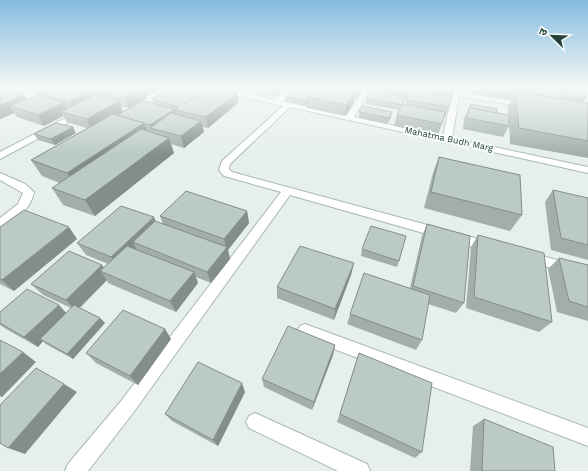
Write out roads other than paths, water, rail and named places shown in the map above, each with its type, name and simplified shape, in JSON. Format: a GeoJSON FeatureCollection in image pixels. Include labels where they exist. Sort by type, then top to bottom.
{"type":"FeatureCollection","features":[{"type":"Feature","properties":{"kind":"street"},"geometry":{"type":"LineString","coordinates":[[0,156],[84,111]]}},
{"type":"Feature","properties":{"kind":"street"},"geometry":{"type":"LineString","coordinates":[[275,111],[225,163],[224,170],[228,174],[498,249]]}},
{"type":"Feature","properties":{"kind":"street","name":"Mahatma Budh Marg"},"geometry":{"type":"LineString","coordinates":[[318,111],[588,170]]}},
{"type":"Feature","properties":{"kind":"street"},"geometry":{"type":"LineString","coordinates":[[349,118],[354,111]]}},
{"type":"Feature","properties":{"kind":"street"},"geometry":{"type":"LineString","coordinates":[[447,139],[452,111]]}},
{"type":"Feature","properties":{"kind":"street"},"geometry":{"type":"LineString","coordinates":[[0,176],[21,186],[29,192],[28,200],[24,206],[14,215],[0,223]]}},
{"type":"Feature","properties":{"kind":"street"},"geometry":{"type":"LineString","coordinates":[[75,471],[127,407],[287,191]]}},
{"type":"Feature","properties":{"kind":"street"},"geometry":{"type":"LineString","coordinates":[[520,255],[588,274]]}},
{"type":"Feature","properties":{"kind":"street"},"geometry":{"type":"LineString","coordinates":[[305,331],[588,437]]}},
{"type":"Feature","properties":{"kind":"street"},"geometry":{"type":"LineString","coordinates":[[255,422],[360,471]]}}]}
